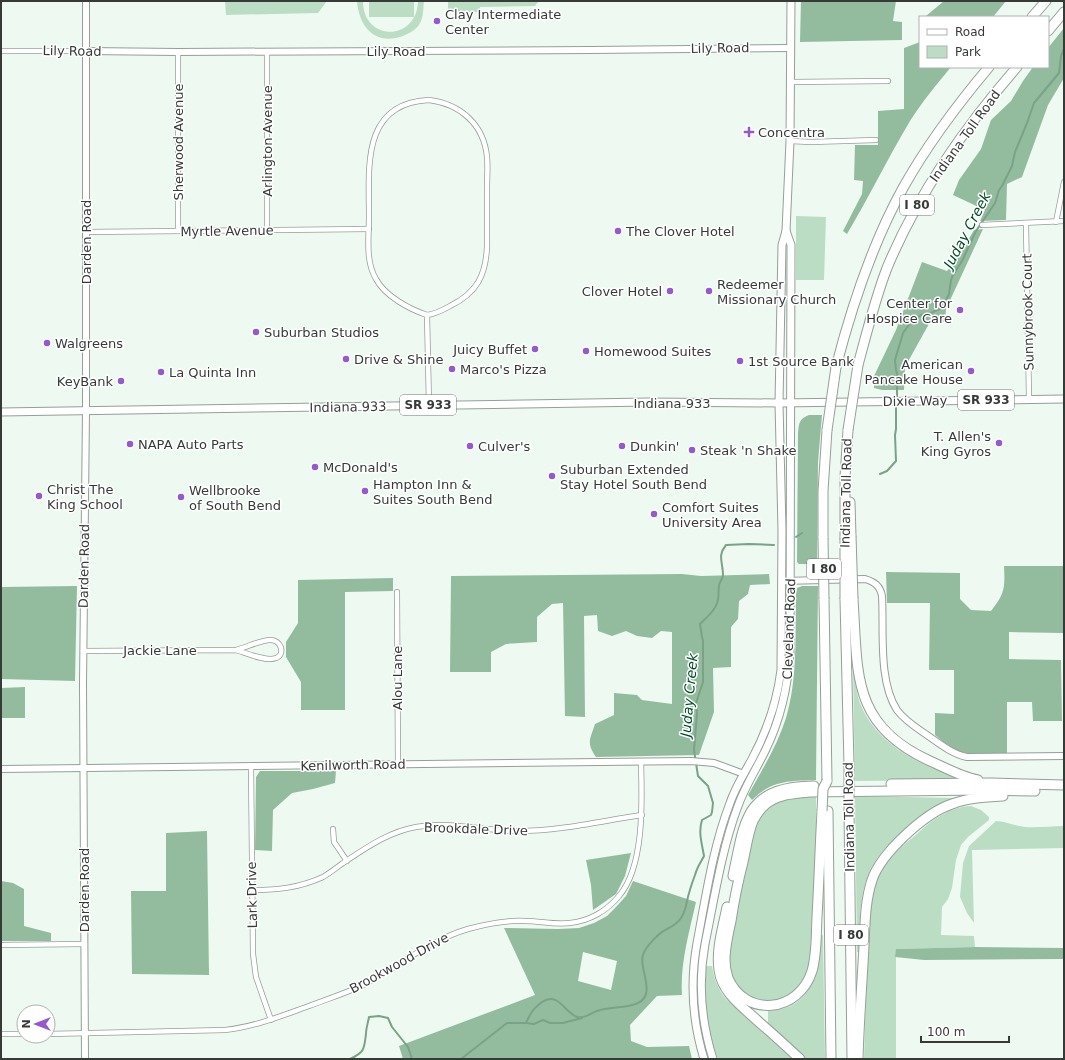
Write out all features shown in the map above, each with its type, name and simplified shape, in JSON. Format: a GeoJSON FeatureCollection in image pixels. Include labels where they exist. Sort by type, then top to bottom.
{"type":"FeatureCollection","features":[{"type":"Feature","properties":{"kind":"highway"},"geometry":{"type":"LineString","coordinates":[[1033,16],[1046,1]]}},
{"type":"Feature","properties":{"kind":"highway"},"geometry":{"type":"LineString","coordinates":[[1049,30],[1064,12]]}},
{"type":"Feature","properties":{"kind":"highway","name":"Indiana Toll Road"},"geometry":{"type":"LineString","coordinates":[[831,1059],[825,811],[823,789],[827,781],[827,765],[823,484],[827,430],[836,367],[859,288],[872,252],[896,200],[912,172],[938,133],[988,68]]}},
{"type":"Feature","properties":{"kind":"highway","name":"Indiana Toll Road"},"geometry":{"type":"LineString","coordinates":[[852,1059],[848,765],[849,599],[845,477],[848,430],[858,365],[887,269],[915,210],[936,173],[973,119],[1016,68]]}},
{"type":"Feature","properties":{"kind":"highway"},"geometry":{"type":"LineString","coordinates":[[849,599],[859,681],[867,705],[878,724],[896,743],[921,757],[962,775],[991,783]]}},
{"type":"Feature","properties":{"kind":"highway"},"geometry":{"type":"LineString","coordinates":[[800,1059],[734,999],[722,983],[719,972],[719,946],[739,847],[748,816],[753,807],[774,792],[791,787],[991,783],[1064,785]]}},
{"type":"Feature","properties":{"kind":"highway"},"geometry":{"type":"LineString","coordinates":[[825,811],[816,945],[812,970],[804,988],[792,999],[785,1003],[769,1006],[755,1003],[737,992],[732,985],[728,977],[725,960],[733,907],[748,840],[757,813],[766,804],[788,794],[809,792],[976,790],[1064,791]]}},
{"type":"Feature","properties":{"kind":"highway"},"geometry":{"type":"LineString","coordinates":[[858,1059],[868,896],[872,880],[881,861],[888,852],[923,820],[942,808],[962,800],[972,798],[1035,791]]}},
{"type":"Feature","properties":{"kind":"main road","name":"Cleveland Road"},"geometry":{"type":"LineString","coordinates":[[704,1059],[695,1022],[692,982],[693,963],[724,819],[730,802],[767,728],[779,689],[782,653],[779,403],[782,245],[786,231],[790,141],[791,1]]}},
{"type":"Feature","properties":{"kind":"main road","name":"Cleveland Road"},"geometry":{"type":"LineString","coordinates":[[713,1059],[703,1020],[700,982],[702,964],[732,822],[745,788],[774,730],[781,712],[786,691],[790,652],[791,245],[786,231]]}},
{"type":"Feature","properties":{"kind":"main road","name":"Dixie Way"},"geometry":{"type":"LineString","coordinates":[[791,403],[1064,399]]}},
{"type":"Feature","properties":{"kind":"main road","name":"Indiana 933"},"geometry":{"type":"LineString","coordinates":[[1,412],[649,402],[791,403]]}},
{"type":"Feature","properties":{"kind":"street","name":"Darden Road"},"geometry":{"type":"LineString","coordinates":[[85,1059],[83,651],[86,411],[86,1]]}},
{"type":"Feature","properties":{"kind":"street","name":"Lily Road"},"geometry":{"type":"LineString","coordinates":[[1,51],[178,52],[791,48]]}},
{"type":"Feature","properties":{"kind":"street","name":"Arlington Avenue"},"geometry":{"type":"LineString","coordinates":[[267,51],[267,230]]}},
{"type":"Feature","properties":{"kind":"street","name":"Sherwood Avenue"},"geometry":{"type":"LineString","coordinates":[[178,52],[178,231]]}},
{"type":"Feature","properties":{"kind":"street"},"geometry":{"type":"LineString","coordinates":[[791,82],[888,81]]}},
{"type":"Feature","properties":{"kind":"street"},"geometry":{"type":"LineString","coordinates":[[422,101],[438,101],[459,110],[469,118],[480,131],[487,158],[486,258],[482,276],[470,293],[459,302],[437,313],[427,315],[404,304],[386,292],[376,280],[371,267],[369,229],[370,158],[374,137],[382,123],[404,106],[422,101]]}},
{"type":"Feature","properties":{"kind":"street"},"geometry":{"type":"LineString","coordinates":[[790,141],[824,142],[876,140]]}},
{"type":"Feature","properties":{"kind":"street"},"geometry":{"type":"LineString","coordinates":[[1056,222],[1064,182]]}},
{"type":"Feature","properties":{"kind":"street"},"geometry":{"type":"LineString","coordinates":[[982,225],[1064,221]]}},
{"type":"Feature","properties":{"kind":"street","name":"Sunnybrook Court"},"geometry":{"type":"LineString","coordinates":[[1026,224],[1029,399]]}},
{"type":"Feature","properties":{"kind":"street","name":"Myrtle Avenue"},"geometry":{"type":"LineString","coordinates":[[86,232],[369,229]]}},
{"type":"Feature","properties":{"kind":"street"},"geometry":{"type":"LineString","coordinates":[[427,315],[429,405]]}},
{"type":"Feature","properties":{"kind":"street"},"geometry":{"type":"LineString","coordinates":[[782,581],[866,579],[875,583],[882,596],[884,671],[888,692],[904,718],[945,748],[960,756],[967,757],[1064,756]]}},
{"type":"Feature","properties":{"kind":"street","name":"Alou Lane"},"geometry":{"type":"LineString","coordinates":[[397,592],[398,765]]}},
{"type":"Feature","properties":{"kind":"street","name":"Jackie Lane"},"geometry":{"type":"LineString","coordinates":[[83,651],[236,650],[269,640],[275,640],[281,647],[279,656],[270,659],[253,656],[236,650]]}},
{"type":"Feature","properties":{"kind":"street","name":"Kenilworth Road"},"geometry":{"type":"LineString","coordinates":[[1,769],[691,761],[720,765],[744,774]]}},
{"type":"Feature","properties":{"kind":"street","name":"Brookwood Drive"},"geometry":{"type":"LineString","coordinates":[[56,1034],[225,1030],[250,1026],[271,1020],[352,990],[393,968],[431,944],[468,929],[498,923],[524,921],[569,923],[594,916],[604,910],[620,895],[630,876],[636,856],[642,815],[641,762]]}},
{"type":"Feature","properties":{"kind":"street","name":"Lark Drive"},"geometry":{"type":"LineString","coordinates":[[251,766],[252,954],[254,967],[271,1020]]}},
{"type":"Feature","properties":{"kind":"street","name":"Brookdale Drive"},"geometry":{"type":"LineString","coordinates":[[252,890],[277,890],[299,886],[324,876],[386,836],[415,828],[445,825],[506,831],[544,830],[642,815]]}},
{"type":"Feature","properties":{"kind":"street"},"geometry":{"type":"LineString","coordinates":[[333,828],[334,842],[347,861]]}},
{"type":"Feature","properties":{"kind":"street"},"geometry":{"type":"LineString","coordinates":[[1,945],[84,944]]}},
{"type":"Feature","properties":{"kind":"street"},"geometry":{"type":"LineString","coordinates":[[1,1034],[16,1034]]}},
{"type":"Feature","properties":{"kind":"green space"},"geometry":{"type":"Polygon","coordinates":[[[225,1],[327,1],[318,13],[226,15],[225,1]]]}},
{"type":"Feature","properties":{"kind":"green space"},"geometry":{"type":"Polygon","coordinates":[[[357,1],[363,1],[365,14],[371,24],[380,30],[390,32],[400,30],[409,24],[415,14],[418,1],[424,1],[422,18],[417,27],[408,34],[393,38],[384,38],[370,32],[365,26],[358,10],[357,1]]]}},
{"type":"Feature","properties":{"kind":"green space"},"geometry":{"type":"Polygon","coordinates":[[[369,1],[414,1],[414,17],[369,17],[369,1]]]}},
{"type":"Feature","properties":{"kind":"green space"},"geometry":{"type":"Polygon","coordinates":[[[448,1],[539,1],[535,6],[480,7],[480,12],[449,12],[448,1]]]}},
{"type":"Feature","properties":{"kind":"green space"},"geometry":{"type":"Polygon","coordinates":[[[801,1],[896,1],[893,21],[902,22],[902,40],[800,42],[801,1]]]}},
{"type":"Feature","properties":{"kind":"green space"},"geometry":{"type":"Polygon","coordinates":[[[944,1],[1006,1],[994,16],[926,16],[944,1]]]}},
{"type":"Feature","properties":{"kind":"green space"},"geometry":{"type":"Polygon","coordinates":[[[1064,28],[1064,78],[1048,105],[1022,177],[1007,184],[1006,220],[980,221],[985,210],[953,195],[959,180],[981,149],[991,120],[1011,101],[1032,68],[1049,68],[1049,47],[1064,28]]]}},
{"type":"Feature","properties":{"kind":"green space"},"geometry":{"type":"Polygon","coordinates":[[[919,42],[919,68],[950,68],[910,121],[847,234],[843,231],[862,194],[863,181],[854,180],[855,145],[878,145],[878,111],[904,109],[904,48],[919,42]]]}},
{"type":"Feature","properties":{"kind":"green space"},"geometry":{"type":"Polygon","coordinates":[[[796,216],[826,217],[824,280],[796,280],[796,216]]]}},
{"type":"Feature","properties":{"kind":"green space"},"geometry":{"type":"Polygon","coordinates":[[[983,229],[946,309],[945,322],[930,322],[905,367],[904,390],[882,390],[874,388],[874,376],[896,330],[922,262],[947,271],[958,257],[974,230],[983,229]]]}},
{"type":"Feature","properties":{"kind":"green space"},"geometry":{"type":"Polygon","coordinates":[[[809,415],[822,415],[818,462],[817,564],[799,564],[797,562],[798,433],[800,422],[803,418],[809,415]]]}},
{"type":"Feature","properties":{"kind":"green space"},"geometry":{"type":"Polygon","coordinates":[[[1004,566],[1064,566],[1064,633],[1009,632],[1009,659],[1061,660],[1062,721],[1033,721],[1032,702],[1007,702],[1007,753],[977,754],[961,752],[945,743],[935,735],[935,713],[954,714],[954,670],[929,670],[930,603],[887,603],[886,572],[960,573],[960,599],[971,610],[991,611],[1002,595],[1004,585],[1004,566]]]}},
{"type":"Feature","properties":{"kind":"green space"},"geometry":{"type":"Polygon","coordinates":[[[682,574],[701,576],[769,574],[770,584],[750,585],[748,594],[739,601],[738,619],[731,627],[731,667],[713,668],[714,712],[699,755],[596,757],[590,744],[590,738],[595,724],[614,715],[614,693],[637,695],[642,700],[672,704],[672,632],[661,631],[652,638],[637,636],[626,631],[612,636],[598,631],[597,615],[584,616],[585,717],[565,716],[563,603],[552,604],[537,617],[537,642],[506,644],[491,652],[491,672],[450,672],[451,576],[682,574]]]}},
{"type":"Feature","properties":{"kind":"green space"},"geometry":{"type":"Polygon","coordinates":[[[393,578],[393,591],[345,592],[345,710],[301,710],[301,682],[286,657],[286,642],[298,623],[298,580],[393,578]]]}},
{"type":"Feature","properties":{"kind":"green space"},"geometry":{"type":"Polygon","coordinates":[[[77,586],[75,681],[1,679],[1,587],[77,586]]]}},
{"type":"Feature","properties":{"kind":"green space"},"geometry":{"type":"Polygon","coordinates":[[[802,586],[818,586],[816,780],[790,781],[774,785],[759,793],[752,800],[748,795],[769,758],[786,718],[790,703],[795,656],[796,593],[797,588],[802,586]]]}},
{"type":"Feature","properties":{"kind":"green space"},"geometry":{"type":"Polygon","coordinates":[[[853,669],[860,703],[871,723],[878,732],[905,754],[959,780],[855,781],[853,669]]]}},
{"type":"Feature","properties":{"kind":"green space"},"geometry":{"type":"Polygon","coordinates":[[[25,687],[25,718],[1,718],[1,688],[25,687]]]}},
{"type":"Feature","properties":{"kind":"green space"},"geometry":{"type":"Polygon","coordinates":[[[260,771],[336,771],[335,783],[292,793],[273,810],[272,851],[255,850],[256,777],[260,771]]]}},
{"type":"Feature","properties":{"kind":"green space"},"geometry":{"type":"Polygon","coordinates":[[[816,796],[816,842],[808,970],[802,983],[789,996],[773,1001],[757,999],[741,990],[731,976],[729,969],[731,937],[752,836],[757,823],[768,807],[783,800],[816,796]]]}},
{"type":"Feature","properties":{"kind":"green space"},"geometry":{"type":"Polygon","coordinates":[[[855,796],[956,798],[935,807],[924,814],[884,849],[871,868],[863,890],[861,903],[859,952],[857,952],[855,796]]]}},
{"type":"Feature","properties":{"kind":"green space"},"geometry":{"type":"Polygon","coordinates":[[[971,806],[981,810],[989,817],[989,820],[968,837],[961,845],[956,860],[952,888],[948,899],[942,907],[941,935],[974,936],[975,947],[896,949],[896,1059],[864,1059],[869,921],[871,898],[877,878],[881,869],[893,854],[930,823],[949,811],[971,806]]]}},
{"type":"Feature","properties":{"kind":"green space"},"geometry":{"type":"Polygon","coordinates":[[[996,821],[1025,827],[1064,826],[1064,848],[972,850],[974,923],[967,913],[960,897],[963,863],[969,846],[996,821]]]}},
{"type":"Feature","properties":{"kind":"green space"},"geometry":{"type":"Polygon","coordinates":[[[207,831],[209,975],[132,974],[131,891],[166,891],[166,833],[207,831]]]}},
{"type":"Feature","properties":{"kind":"green space"},"geometry":{"type":"Polygon","coordinates":[[[631,853],[625,876],[616,894],[593,910],[591,885],[586,860],[631,853]]]}},
{"type":"Feature","properties":{"kind":"green space"},"geometry":{"type":"Polygon","coordinates":[[[1,881],[13,883],[24,889],[24,926],[51,933],[51,941],[1,941],[1,881]]]}},
{"type":"Feature","properties":{"kind":"green space"},"geometry":{"type":"Polygon","coordinates":[[[633,881],[696,902],[682,972],[682,995],[657,996],[630,1025],[631,1041],[647,1047],[689,1046],[692,1059],[403,1059],[399,1046],[535,995],[504,928],[579,928],[594,923],[607,916],[626,896],[633,881]],[[583,952],[578,981],[611,990],[617,961],[583,952]]]}},
{"type":"Feature","properties":{"kind":"green space"},"geometry":{"type":"Polygon","coordinates":[[[821,935],[823,935],[825,1059],[805,1059],[768,1024],[768,1011],[783,1008],[795,1003],[804,996],[811,986],[818,962],[821,935]]]}},
{"type":"Feature","properties":{"kind":"green space"},"geometry":{"type":"Polygon","coordinates":[[[975,947],[1064,948],[1064,959],[924,960],[895,957],[896,949],[975,947]]]}},
{"type":"Feature","properties":{"kind":"green space"},"geometry":{"type":"Polygon","coordinates":[[[706,966],[712,966],[717,984],[726,999],[792,1059],[718,1059],[711,1037],[706,1013],[706,966]]]}},
{"type":"Feature","properties":{"kind":"waterway","name":"Juday Creek"},"geometry":{"type":"LineString","coordinates":[[897,399],[897,386],[899,380],[895,360],[903,333],[911,322],[921,315],[931,313],[943,307],[949,294],[953,275],[962,261],[976,231],[995,203],[999,190],[1012,166],[1015,152],[1034,103],[1059,73],[1061,56],[1064,49]]}},
{"type":"Feature","properties":{"kind":"waterway","name":"Juday Creek"},"geometry":{"type":"LineString","coordinates":[[880,474],[887,471],[896,461],[896,404]]}},
{"type":"Feature","properties":{"kind":"waterway","name":"Juday Creek"},"geometry":{"type":"LineString","coordinates":[[796,537],[802,533]]}},
{"type":"Feature","properties":{"kind":"waterway","name":"Juday Creek"},"geometry":{"type":"LineString","coordinates":[[461,1059],[507,1023],[526,1023],[534,1009],[548,999],[557,1001],[577,1017],[585,1017],[602,1009],[633,1005],[643,999],[647,987],[642,960],[644,952],[653,940],[677,923],[683,914],[696,872],[704,856],[700,834],[702,820],[711,815],[712,812],[713,803],[708,786],[698,776],[694,750],[697,714],[696,703],[703,682],[703,641],[700,624],[711,613],[717,603],[719,585],[723,575],[721,556],[726,545],[774,545]]}},
{"type":"Feature","properties":{"kind":"waterway","name":"Juday Creek"},"geometry":{"type":"LineString","coordinates":[[350,1059],[363,1050],[369,1017],[379,1016],[388,1018],[392,1027],[408,1047],[412,1059]]}},
{"type":"Feature","properties":{"kind":"waterway","name":"Juday Creek"},"geometry":{"type":"LineString","coordinates":[[526,1023],[534,1024],[543,1020],[550,1023],[563,1023],[582,1018]]}},
{"type":"Feature","properties":{"kind":"place","name":"Clay Intermediate Center"},"geometry":{"type":"Point","coordinates":[437,21]}},
{"type":"Feature","properties":{"kind":"place","name":"Concentra"},"geometry":{"type":"Point","coordinates":[749,132]}},
{"type":"Feature","properties":{"kind":"place","name":"The Clover Hotel"},"geometry":{"type":"Point","coordinates":[618,231]}},
{"type":"Feature","properties":{"kind":"place","name":"Clover Hotel"},"geometry":{"type":"Point","coordinates":[670,291]}},
{"type":"Feature","properties":{"kind":"place","name":"Redeemer Missionary Church"},"geometry":{"type":"Point","coordinates":[709,291]}},
{"type":"Feature","properties":{"kind":"place","name":"Center for Hospice Care"},"geometry":{"type":"Point","coordinates":[960,310]}},
{"type":"Feature","properties":{"kind":"place","name":"Suburban Studios"},"geometry":{"type":"Point","coordinates":[256,332]}},
{"type":"Feature","properties":{"kind":"place","name":"Walgreens"},"geometry":{"type":"Point","coordinates":[47,343]}},
{"type":"Feature","properties":{"kind":"place","name":"Juicy Buffet"},"geometry":{"type":"Point","coordinates":[535,349]}},
{"type":"Feature","properties":{"kind":"place","name":"Homewood Suites"},"geometry":{"type":"Point","coordinates":[586,351]}},
{"type":"Feature","properties":{"kind":"place","name":"Drive & Shine"},"geometry":{"type":"Point","coordinates":[346,359]}},
{"type":"Feature","properties":{"kind":"place","name":"1st Source Bank"},"geometry":{"type":"Point","coordinates":[740,361]}},
{"type":"Feature","properties":{"kind":"place","name":"Marco's Pizza"},"geometry":{"type":"Point","coordinates":[452,369]}},
{"type":"Feature","properties":{"kind":"place","name":"American Pancake House"},"geometry":{"type":"Point","coordinates":[971,371]}},
{"type":"Feature","properties":{"kind":"place","name":"La Quinta Inn"},"geometry":{"type":"Point","coordinates":[161,372]}},
{"type":"Feature","properties":{"kind":"place","name":"KeyBank"},"geometry":{"type":"Point","coordinates":[121,381]}},
{"type":"Feature","properties":{"kind":"place","name":"T. Allen's King Gyros"},"geometry":{"type":"Point","coordinates":[999,443]}},
{"type":"Feature","properties":{"kind":"place","name":"NAPA Auto Parts"},"geometry":{"type":"Point","coordinates":[130,444]}},
{"type":"Feature","properties":{"kind":"place","name":"Culver's"},"geometry":{"type":"Point","coordinates":[470,446]}},
{"type":"Feature","properties":{"kind":"place","name":"Dunkin'"},"geometry":{"type":"Point","coordinates":[622,446]}},
{"type":"Feature","properties":{"kind":"place","name":"Steak 'n Shake"},"geometry":{"type":"Point","coordinates":[692,450]}},
{"type":"Feature","properties":{"kind":"place","name":"McDonald's"},"geometry":{"type":"Point","coordinates":[315,467]}},
{"type":"Feature","properties":{"kind":"place","name":"Suburban Extended Stay Hotel South Bend"},"geometry":{"type":"Point","coordinates":[552,476]}},
{"type":"Feature","properties":{"kind":"place","name":"Hampton Inn & Suites South Bend"},"geometry":{"type":"Point","coordinates":[365,491]}},
{"type":"Feature","properties":{"kind":"place","name":"Christ The King School"},"geometry":{"type":"Point","coordinates":[39,496]}},
{"type":"Feature","properties":{"kind":"place","name":"Wellbrooke of South Bend"},"geometry":{"type":"Point","coordinates":[181,497]}},
{"type":"Feature","properties":{"kind":"place","name":"Comfort Suites University Area"},"geometry":{"type":"Point","coordinates":[654,514]}}]}
